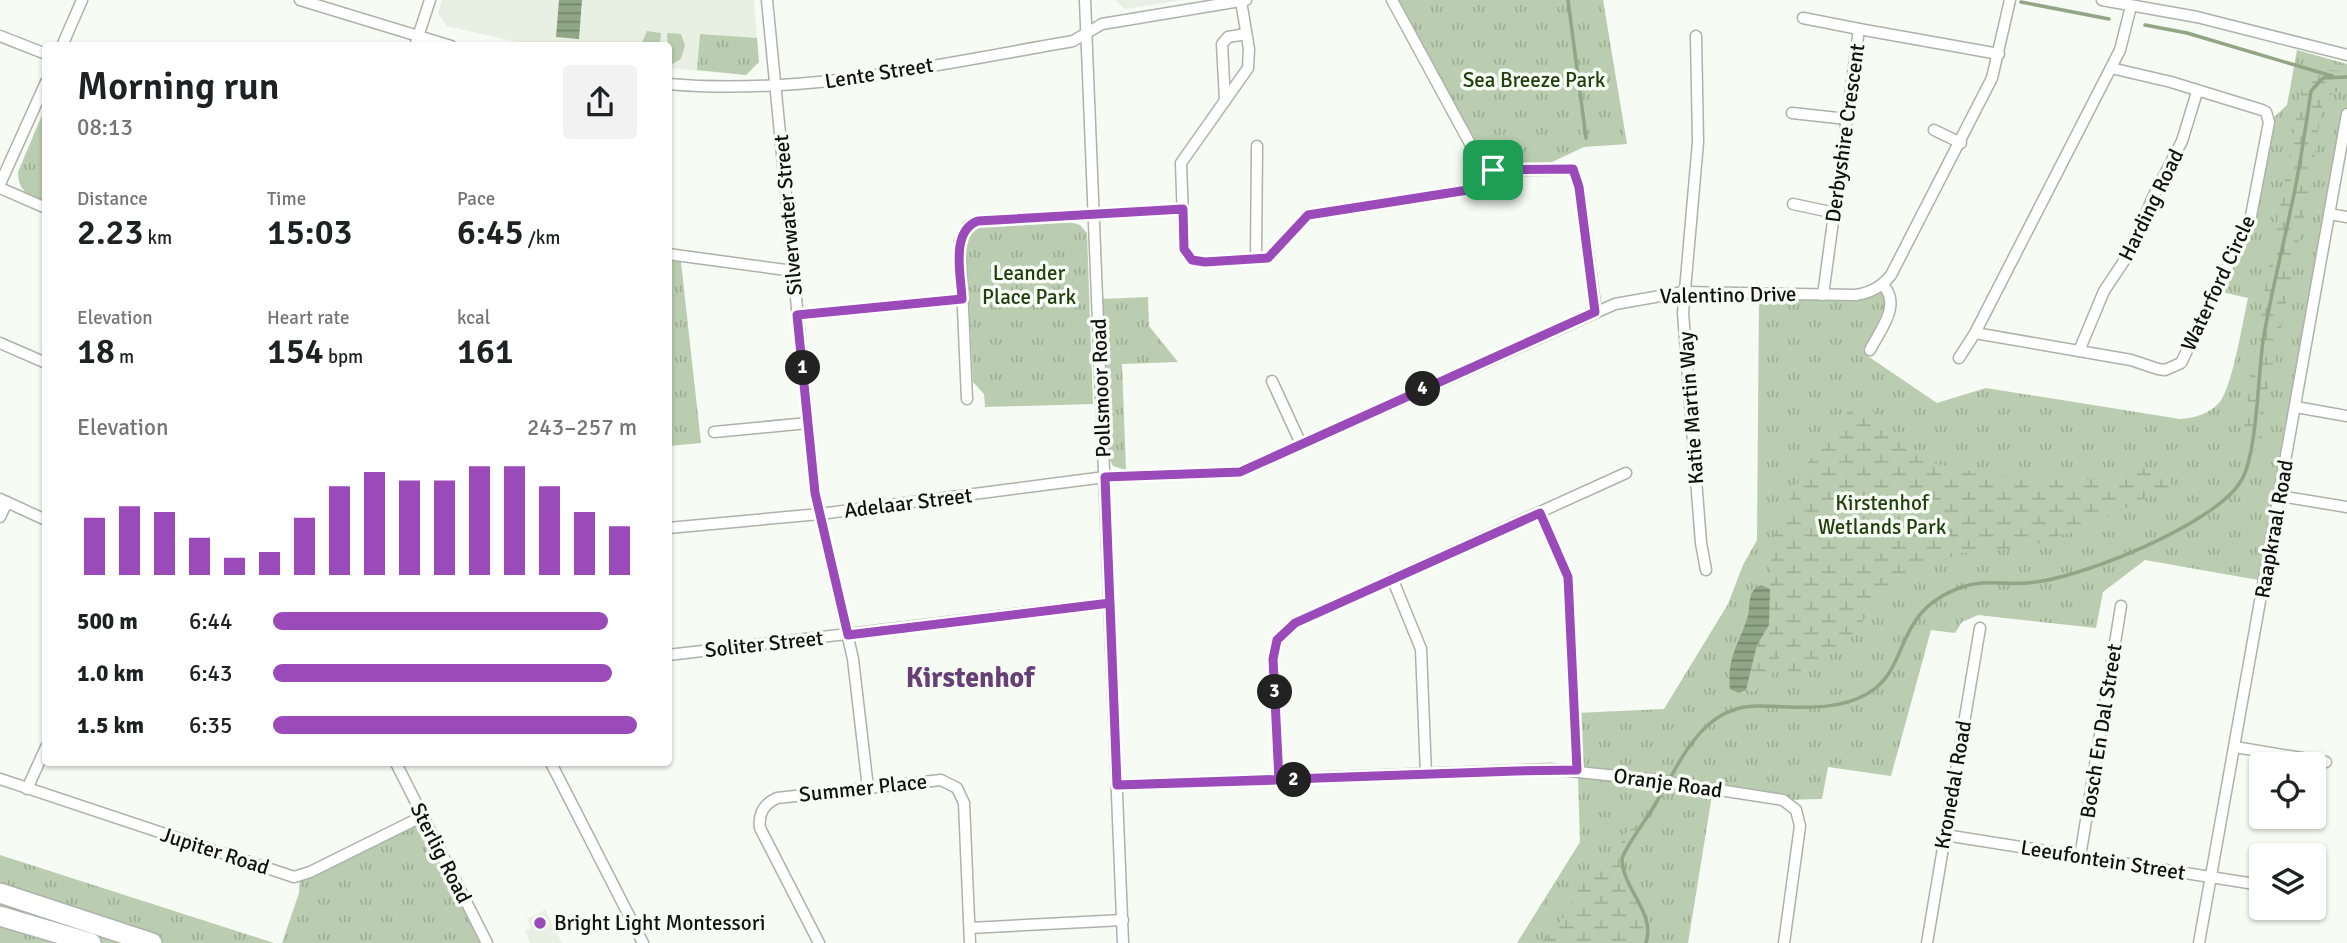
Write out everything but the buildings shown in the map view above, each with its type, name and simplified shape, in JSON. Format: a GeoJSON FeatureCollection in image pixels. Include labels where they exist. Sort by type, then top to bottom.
{"type":"FeatureCollection","features":[{"type":"Feature","properties":{"kind":"highway"},"geometry":{"type":"LineString","coordinates":[[0,893],[152,943]]}},
{"type":"Feature","properties":{"kind":"highway"},"geometry":{"type":"LineString","coordinates":[[0,916],[91,943]]}},
{"type":"Feature","properties":{"kind":"street"},"geometry":{"type":"LineString","coordinates":[[64,42],[82,0]]}},
{"type":"Feature","properties":{"kind":"street"},"geometry":{"type":"LineString","coordinates":[[300,0],[417,41],[430,0]]}},
{"type":"Feature","properties":{"kind":"street","name":"Silverwater Street"},"geometry":{"type":"LineString","coordinates":[[768,0],[808,424],[820,514],[848,635],[867,788]]}},
{"type":"Feature","properties":{"kind":"street","name":"Pollsmoor Road"},"geometry":{"type":"LineString","coordinates":[[1085,0],[1124,943]]}},
{"type":"Feature","properties":{"kind":"street"},"geometry":{"type":"LineString","coordinates":[[1392,0],[1480,162],[1493,170],[1573,169],[1579,187],[1595,312]]}},
{"type":"Feature","properties":{"kind":"street"},"geometry":{"type":"LineString","coordinates":[[1870,351],[1892,307],[1892,298],[1883,285],[1891,275],[1961,143],[1992,78],[2010,0]]}},
{"type":"Feature","properties":{"kind":"street"},"geometry":{"type":"LineString","coordinates":[[2102,0],[2197,17],[2347,55]]}},
{"type":"Feature","properties":{"kind":"street"},"geometry":{"type":"LineString","coordinates":[[1244,1],[1248,68],[1181,163],[1184,249],[1192,260],[1256,259],[1273,255],[1308,215],[1468,190],[1478,186],[1493,170]]}},
{"type":"Feature","properties":{"kind":"street","name":"Lente Street"},"geometry":{"type":"LineString","coordinates":[[672,84],[726,89],[775,87],[872,75],[1077,40],[1102,24],[1244,1]]}},
{"type":"Feature","properties":{"kind":"street"},"geometry":{"type":"LineString","coordinates":[[1959,358],[1975,332],[2120,50],[2131,6]]}},
{"type":"Feature","properties":{"kind":"street"},"geometry":{"type":"LineString","coordinates":[[1803,18],[1859,29]]}},
{"type":"Feature","properties":{"kind":"street","name":"Derbyshire Crescent"},"geometry":{"type":"LineString","coordinates":[[1823,295],[1859,29],[1999,54]]}},
{"type":"Feature","properties":{"kind":"street"},"geometry":{"type":"LineString","coordinates":[[1225,101],[1222,44],[1228,37],[1246,34]]}},
{"type":"Feature","properties":{"kind":"street"},"geometry":{"type":"LineString","coordinates":[[0,36],[42,52]]}},
{"type":"Feature","properties":{"kind":"street","name":"Katie Martin Way"},"geometry":{"type":"LineString","coordinates":[[1696,36],[1698,142],[1683,292],[1701,543],[1706,570]]}},
{"type":"Feature","properties":{"kind":"street","name":"Waterford Circle"},"geometry":{"type":"LineString","coordinates":[[1975,332],[2131,360],[2165,370],[2181,363],[2247,229],[2253,210],[2268,117],[2262,110],[2171,82],[2111,68]]}},
{"type":"Feature","properties":{"kind":"street"},"geometry":{"type":"LineString","coordinates":[[42,91],[0,186],[42,206]]}},
{"type":"Feature","properties":{"kind":"street","name":"Harding Road"},"geometry":{"type":"LineString","coordinates":[[2079,351],[2104,291],[2130,252],[2153,197],[2182,141],[2197,92]]}},
{"type":"Feature","properties":{"kind":"street"},"geometry":{"type":"LineString","coordinates":[[1792,113],[1847,119]]}},
{"type":"Feature","properties":{"kind":"street","name":"Raapkraal Road"},"geometry":{"type":"LineString","coordinates":[[2199,943],[2347,114]]}},
{"type":"Feature","properties":{"kind":"street"},"geometry":{"type":"LineString","coordinates":[[1934,130],[1961,143]]}},
{"type":"Feature","properties":{"kind":"street"},"geometry":{"type":"LineString","coordinates":[[1256,259],[1257,146]]}},
{"type":"Feature","properties":{"kind":"street"},"geometry":{"type":"LineString","coordinates":[[1793,204],[1835,212]]}},
{"type":"Feature","properties":{"kind":"street"},"geometry":{"type":"LineString","coordinates":[[967,399],[960,242],[968,226],[978,221],[1183,209]]}},
{"type":"Feature","properties":{"kind":"street"},"geometry":{"type":"LineString","coordinates":[[2329,214],[2347,217]]}},
{"type":"Feature","properties":{"kind":"street"},"geometry":{"type":"LineString","coordinates":[[672,255],[793,271]]}},
{"type":"Feature","properties":{"kind":"street","name":"Valentino Drive"},"geometry":{"type":"LineString","coordinates":[[1105,477],[1240,472],[1615,304],[1683,292],[1856,295],[1883,285]]}},
{"type":"Feature","properties":{"kind":"street"},"geometry":{"type":"LineString","coordinates":[[797,315],[962,299]]}},
{"type":"Feature","properties":{"kind":"street"},"geometry":{"type":"LineString","coordinates":[[0,343],[42,361]]}},
{"type":"Feature","properties":{"kind":"street"},"geometry":{"type":"LineString","coordinates":[[1272,381],[1301,444]]}},
{"type":"Feature","properties":{"kind":"street"},"geometry":{"type":"LineString","coordinates":[[2296,407],[2347,416]]}},
{"type":"Feature","properties":{"kind":"street"},"geometry":{"type":"LineString","coordinates":[[714,432],[808,424]]}},
{"type":"Feature","properties":{"kind":"street"},"geometry":{"type":"LineString","coordinates":[[1279,780],[1273,659],[1277,640],[1295,623],[1626,473]]}},
{"type":"Feature","properties":{"kind":"street","name":"Adelaar Street"},"geometry":{"type":"LineString","coordinates":[[672,528],[820,514],[1105,477]]}},
{"type":"Feature","properties":{"kind":"street"},"geometry":{"type":"LineString","coordinates":[[2280,495],[2347,507]]}},
{"type":"Feature","properties":{"kind":"street"},"geometry":{"type":"LineString","coordinates":[[0,517],[3,501],[42,518]]}},
{"type":"Feature","properties":{"kind":"street"},"geometry":{"type":"LineString","coordinates":[[1540,513],[1568,577],[1577,770]]}},
{"type":"Feature","properties":{"kind":"street"},"geometry":{"type":"LineString","coordinates":[[1392,579],[1421,649],[1426,775]]}},
{"type":"Feature","properties":{"kind":"street","name":"Soliter Street"},"geometry":{"type":"LineString","coordinates":[[672,655],[1110,603]]}},
{"type":"Feature","properties":{"kind":"street","name":"Bosch En Dal Street"},"geometry":{"type":"LineString","coordinates":[[2080,857],[2121,606]]}},
{"type":"Feature","properties":{"kind":"street","name":"Kronedal Road"},"geometry":{"type":"LineString","coordinates":[[1927,943],[1980,628]]}},
{"type":"Feature","properties":{"kind":"street"},"geometry":{"type":"LineString","coordinates":[[2235,747],[2265,752]]}},
{"type":"Feature","properties":{"kind":"street"},"geometry":{"type":"LineString","coordinates":[[27,789],[42,756]]}},
{"type":"Feature","properties":{"kind":"street","name":"Sterlig Road"},"geometry":{"type":"LineString","coordinates":[[398,766],[487,943]]}},
{"type":"Feature","properties":{"kind":"street"},"geometry":{"type":"LineString","coordinates":[[553,766],[643,943]]}},
{"type":"Feature","properties":{"kind":"street","name":"Oranje Road"},"geometry":{"type":"LineString","coordinates":[[1117,785],[1577,770],[1783,800],[1796,810],[1800,826],[1784,943]]}},
{"type":"Feature","properties":{"kind":"street","name":"Jupiter Road"},"geometry":{"type":"LineString","coordinates":[[0,779],[294,877],[310,872],[423,816]]}},
{"type":"Feature","properties":{"kind":"street","name":"Summer Place"},"geometry":{"type":"LineString","coordinates":[[819,943],[760,828],[762,811],[778,798],[941,780],[957,788],[964,803],[970,943]]}},
{"type":"Feature","properties":{"kind":"street","name":"Leeufontein Street"},"geometry":{"type":"LineString","coordinates":[[1945,835],[2249,883]]}},
{"type":"Feature","properties":{"kind":"street"},"geometry":{"type":"LineString","coordinates":[[970,928],[1122,920]]}},
{"type":"Feature","properties":{"kind":"shaded area"},"geometry":{"type":"Polygon","coordinates":[[[442,0],[754,0],[759,62],[746,75],[672,68],[672,42],[517,42],[447,26],[438,13],[442,0]]]}},
{"type":"Feature","properties":{"kind":"shaded area"},"geometry":{"type":"Polygon","coordinates":[[[559,0],[582,0],[579,39],[556,37],[559,0]]]}},
{"type":"Feature","properties":{"kind":"shaded area"},"geometry":{"type":"Polygon","coordinates":[[[1115,0],[1182,0],[1125,9],[1115,0]]]}},
{"type":"Feature","properties":{"kind":"shaded area"},"geometry":{"type":"Polygon","coordinates":[[[1761,585],[1770,589],[1769,625],[1757,645],[1746,690],[1739,693],[1730,689],[1730,668],[1747,619],[1751,595],[1761,585]]]}},
{"type":"Feature","properties":{"kind":"shaded area","name":"Bright Light Montessori"},"geometry":{"type":"Polygon","coordinates":[[[545,910],[562,943],[530,943],[525,931],[531,927],[527,919],[545,910]]]}},
{"type":"Feature","properties":{"kind":"green space","name":"Sea Breeze Park"},"geometry":{"type":"Polygon","coordinates":[[[1399,0],[1603,0],[1627,144],[1584,147],[1550,163],[1498,165],[1486,161],[1399,0]]]}},
{"type":"Feature","properties":{"kind":"green space"},"geometry":{"type":"Polygon","coordinates":[[[647,31],[661,33],[660,42],[642,42],[647,31]]]}},
{"type":"Feature","properties":{"kind":"green space"},"geometry":{"type":"Polygon","coordinates":[[[667,33],[681,34],[685,45],[681,59],[672,64],[672,42],[668,42],[667,33]]]}},
{"type":"Feature","properties":{"kind":"green space"},"geometry":{"type":"Polygon","coordinates":[[[700,34],[757,38],[759,62],[746,75],[697,70],[700,34]]]}},
{"type":"Feature","properties":{"kind":"green space","name":"Kirstenhof Wetlands Park"},"geometry":{"type":"Polygon","coordinates":[[[2297,50],[2347,64],[2347,116],[2264,581],[2145,560],[2103,592],[2096,628],[1978,615],[1962,622],[1955,633],[1931,630],[1891,776],[1828,767],[1822,799],[1783,800],[1713,789],[1688,943],[1517,943],[1580,842],[1576,713],[1664,709],[1728,604],[1743,565],[1757,540],[1759,293],[1856,295],[1883,285],[1892,298],[1869,357],[1937,403],[1986,388],[2180,419],[2206,413],[2219,403],[2224,395],[2248,298],[2217,291],[2250,221],[2269,122],[2287,105],[2297,50]]]}},
{"type":"Feature","properties":{"kind":"green space"},"geometry":{"type":"Polygon","coordinates":[[[2323,69],[2342,71],[2339,90],[2323,100],[2305,214],[2266,396],[2261,449],[2255,450],[2244,433],[2244,424],[2268,270],[2303,82],[2313,72],[2323,69]]]}},
{"type":"Feature","properties":{"kind":"green space"},"geometry":{"type":"Polygon","coordinates":[[[42,115],[42,201],[29,195],[22,188],[18,172],[42,115]]]}},
{"type":"Feature","properties":{"kind":"green space","name":"Leander Place Park"},"geometry":{"type":"Polygon","coordinates":[[[1070,222],[1080,225],[1087,233],[1093,404],[985,407],[984,394],[973,382],[966,244],[970,232],[980,226],[1070,222]]]}},
{"type":"Feature","properties":{"kind":"green space"},"geometry":{"type":"Polygon","coordinates":[[[672,260],[681,262],[701,443],[672,446],[672,260]]]}},
{"type":"Feature","properties":{"kind":"green space"},"geometry":{"type":"Polygon","coordinates":[[[1148,297],[1149,326],[1178,362],[1122,364],[1126,470],[1113,466],[1108,456],[1101,299],[1148,297]]]}},
{"type":"Feature","properties":{"kind":"green space"},"geometry":{"type":"Polygon","coordinates":[[[1852,406],[1875,411],[1888,420],[1902,446],[1924,461],[1982,474],[2090,479],[2103,482],[2126,472],[2162,467],[2169,474],[2171,483],[2166,491],[2140,500],[2087,529],[2057,536],[2030,547],[1961,553],[1896,580],[1878,598],[1858,628],[1821,662],[1798,673],[1788,672],[1787,657],[1782,651],[1770,680],[1754,692],[1746,690],[1757,645],[1769,625],[1772,540],[1806,465],[1852,406]]]}},
{"type":"Feature","properties":{"kind":"green space"},"geometry":{"type":"Polygon","coordinates":[[[1649,815],[1627,845],[1622,868],[1624,878],[1645,920],[1646,943],[1535,943],[1546,939],[1569,910],[1583,879],[1620,847],[1626,833],[1649,815]]]}},
{"type":"Feature","properties":{"kind":"green space"},"geometry":{"type":"Polygon","coordinates":[[[423,816],[487,943],[282,943],[299,893],[300,877],[423,816]]]}},
{"type":"Feature","properties":{"kind":"green space"},"geometry":{"type":"Polygon","coordinates":[[[0,855],[274,943],[0,943],[0,855]]]}},
{"type":"Feature","properties":{"kind":"green space"},"geometry":{"type":"Polygon","coordinates":[[[430,860],[431,879],[425,884],[417,876],[415,869],[422,861],[430,860]]]}},
{"type":"Feature","properties":{"kind":"waterway"},"geometry":{"type":"LineString","coordinates":[[1568,0],[1586,138]]}},
{"type":"Feature","properties":{"kind":"waterway"},"geometry":{"type":"LineString","coordinates":[[2021,2],[2109,19]]}},
{"type":"Feature","properties":{"kind":"waterway"},"geometry":{"type":"LineString","coordinates":[[2145,25],[2187,33],[2332,76]]}},
{"type":"Feature","properties":{"kind":"waterway"},"geometry":{"type":"LineString","coordinates":[[1646,943],[1646,921],[1627,880],[1622,858],[1684,755],[1707,726],[1738,709],[1757,706],[1827,706],[1854,700],[1881,683],[1891,670],[1912,625],[1923,611],[1939,598],[1970,585],[2049,580],[2109,561],[2175,532],[2204,515],[2227,498],[2241,481],[2250,453],[2263,341],[2297,179],[2311,91],[2323,78],[2347,77]]}},
{"type":"Feature","properties":{"kind":"place","name":"Bright Light Montessori"},"geometry":{"type":"Point","coordinates":[540,923]}},
{"type":"Feature","properties":{"kind":"district","name":"Kirstenhof"},"geometry":{"type":"Point","coordinates":[970,677]}},
{"type":"Feature","properties":{"kind":"route"},"geometry":{"type":"LineString","coordinates":[[1493,170],[1478,186],[1468,190],[1308,215],[1298,222],[1273,255],[1261,259],[1205,262],[1192,260],[1184,249],[1183,209],[978,221],[968,226],[960,242],[962,299],[797,315],[815,493],[848,635],[871,632],[1110,603],[1117,785],[1289,780],[1550,769],[1577,770],[1568,577],[1540,513],[1295,623],[1281,634],[1274,648],[1273,659],[1279,780],[1117,785],[1105,477],[1240,472],[1595,312],[1579,187],[1573,169],[1493,170]]}}]}
